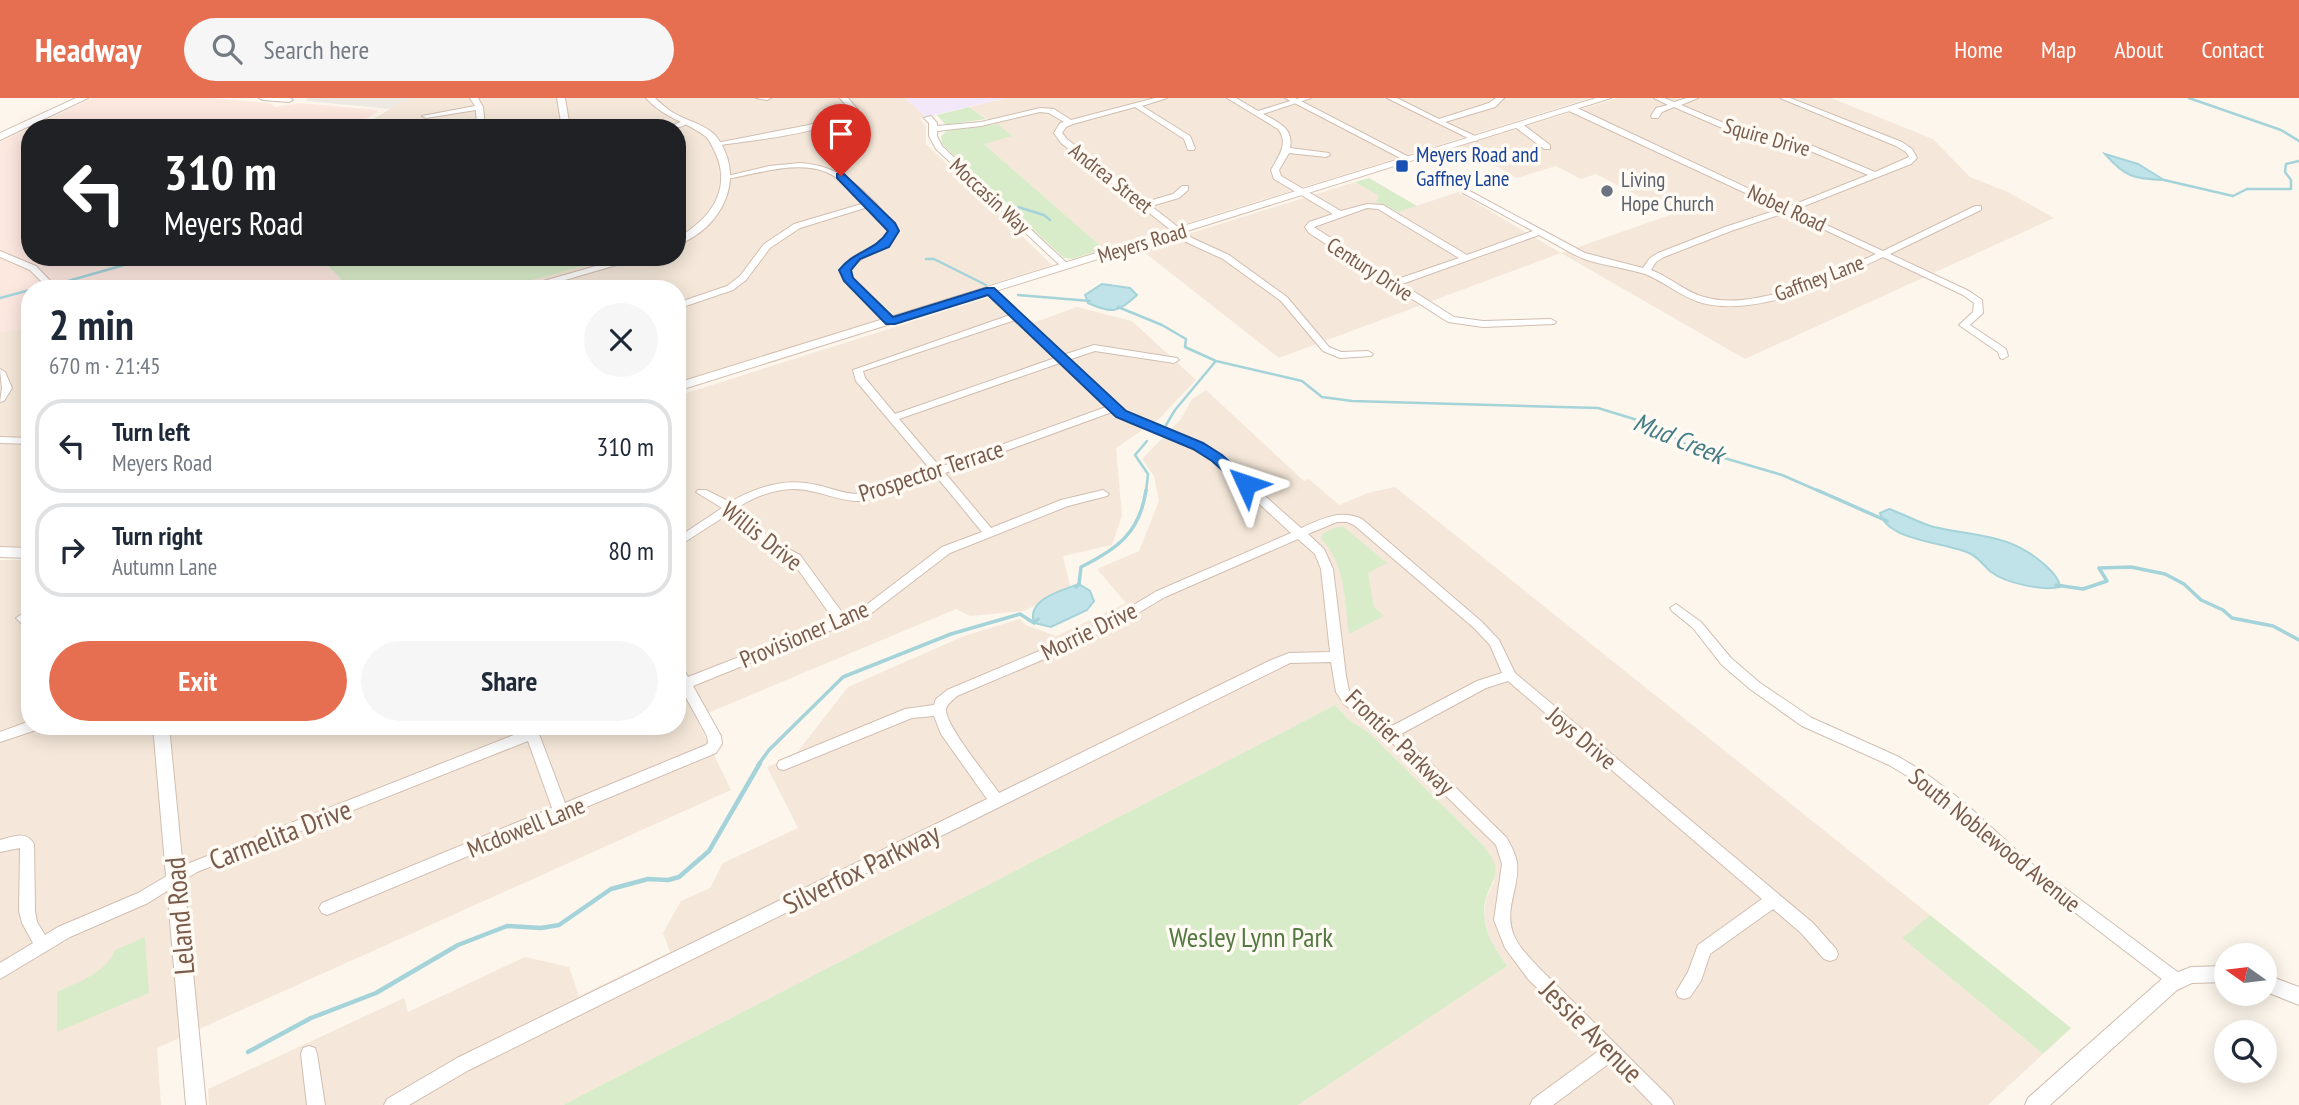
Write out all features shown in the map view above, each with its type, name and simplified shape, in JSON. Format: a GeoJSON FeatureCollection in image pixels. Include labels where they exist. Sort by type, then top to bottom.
{"type":"FeatureCollection","features":[{"type":"Feature","properties":{"kind":"main road"},"geometry":{"type":"LineString","coordinates":[[38,119],[83,98]]}},
{"type":"Feature","properties":{"kind":"main road","name":"Meyers Road"},"geometry":{"type":"LineString","coordinates":[[686,384],[1606,98]]}},
{"type":"Feature","properties":{"kind":"main road"},"geometry":{"type":"LineString","coordinates":[[0,137],[21,127]]}},
{"type":"Feature","properties":{"kind":"main road"},"geometry":{"type":"LineString","coordinates":[[0,552],[21,553]]}},
{"type":"Feature","properties":{"kind":"street"},"geometry":{"type":"LineString","coordinates":[[262,98],[289,100]]}},
{"type":"Feature","properties":{"kind":"street"},"geometry":{"type":"LineString","coordinates":[[474,98],[479,107],[480,119]]}},
{"type":"Feature","properties":{"kind":"street"},"geometry":{"type":"LineString","coordinates":[[561,98],[564,119]]}},
{"type":"Feature","properties":{"kind":"street"},"geometry":{"type":"LineString","coordinates":[[650,98],[667,113],[679,119]]}},
{"type":"Feature","properties":{"kind":"street"},"geometry":{"type":"LineString","coordinates":[[760,98],[767,98]]}},
{"type":"Feature","properties":{"kind":"street"},"geometry":{"type":"LineString","coordinates":[[715,144],[798,130],[841,119],[854,110],[844,98]]}},
{"type":"Feature","properties":{"kind":"street"},"geometry":{"type":"LineString","coordinates":[[934,129],[981,124],[1040,110],[1056,113],[1070,122],[1163,98]]}},
{"type":"Feature","properties":{"kind":"street"},"geometry":{"type":"LineString","coordinates":[[1231,98],[1288,134],[1289,141],[1275,174],[1303,193]]}},
{"type":"Feature","properties":{"kind":"street"},"geometry":{"type":"LineString","coordinates":[[1258,113],[1293,100],[1307,98]]}},
{"type":"Feature","properties":{"kind":"street"},"geometry":{"type":"LineString","coordinates":[[1391,98],[1474,139]]}},
{"type":"Feature","properties":{"kind":"street"},"geometry":{"type":"LineString","coordinates":[[1441,121],[1492,105],[1500,98]]}},
{"type":"Feature","properties":{"kind":"street","name":"Squire Drive"},"geometry":{"type":"LineString","coordinates":[[1658,98],[1746,135],[1814,149],[1875,175]]}},
{"type":"Feature","properties":{"kind":"street"},"geometry":{"type":"LineString","coordinates":[[1655,116],[1659,110],[1694,98]]}},
{"type":"Feature","properties":{"kind":"street"},"geometry":{"type":"LineString","coordinates":[[1646,271],[1653,260],[1661,255],[1789,209],[1913,158],[1912,154],[1899,144],[1784,98]]}},
{"type":"Feature","properties":{"kind":"street"},"geometry":{"type":"LineString","coordinates":[[1293,100],[1409,159]]}},
{"type":"Feature","properties":{"kind":"street"},"geometry":{"type":"LineString","coordinates":[[1136,105],[1187,138],[1191,148]]}},
{"type":"Feature","properties":{"kind":"street"},"geometry":{"type":"LineString","coordinates":[[426,116],[479,107]]}},
{"type":"Feature","properties":{"kind":"street","name":"Nobel Road"},"geometry":{"type":"LineString","coordinates":[[1572,108],[1926,272],[1979,302],[1978,313],[1964,325],[2003,351],[2003,356]]}},
{"type":"Feature","properties":{"kind":"street","name":"Moccasin Way"},"geometry":{"type":"LineString","coordinates":[[928,118],[934,129],[935,142],[945,153],[1067,267]]}},
{"type":"Feature","properties":{"kind":"street"},"geometry":{"type":"LineString","coordinates":[[686,122],[706,132],[715,144],[727,177],[725,189],[710,217],[686,235]]}},
{"type":"Feature","properties":{"kind":"street","name":"Andrea Street"},"geometry":{"type":"LineString","coordinates":[[1070,122],[1059,130],[1060,137],[1197,245],[1226,257],[1284,299],[1331,352],[1345,355],[1368,354]]}},
{"type":"Feature","properties":{"kind":"street"},"geometry":{"type":"LineString","coordinates":[[1518,125],[1548,147]]}},
{"type":"Feature","properties":{"kind":"street"},"geometry":{"type":"LineString","coordinates":[[1769,150],[1772,140]]}},
{"type":"Feature","properties":{"kind":"street"},"geometry":{"type":"LineString","coordinates":[[1286,150],[1326,155]]}},
{"type":"Feature","properties":{"kind":"street"},"geometry":{"type":"LineString","coordinates":[[727,177],[794,166],[819,168],[841,176],[891,225],[893,236],[886,244],[851,261],[845,270],[846,275],[890,322]]}},
{"type":"Feature","properties":{"kind":"street"},"geometry":{"type":"LineString","coordinates":[[1146,205],[1176,196],[1185,188]]}},
{"type":"Feature","properties":{"kind":"street","name":"Gaffney Lane"},"geometry":{"type":"LineString","coordinates":[[1466,191],[1597,261],[1646,271],[1701,300],[1736,303],[1788,294],[1884,253],[1978,208]]}},
{"type":"Feature","properties":{"kind":"street","name":"Century Drive"},"geometry":{"type":"LineString","coordinates":[[1303,193],[1340,214]]}},
{"type":"Feature","properties":{"kind":"street"},"geometry":{"type":"LineString","coordinates":[[686,303],[712,296],[737,284],[767,246],[797,226],[869,204]]}},
{"type":"Feature","properties":{"kind":"street"},"geometry":{"type":"LineString","coordinates":[[1340,214],[1367,206],[1380,207],[1466,258]]}},
{"type":"Feature","properties":{"kind":"street","name":"Century Drive"},"geometry":{"type":"LineString","coordinates":[[1340,214],[1310,227],[1440,315],[1460,322],[1483,324],[1551,322]]}},
{"type":"Feature","properties":{"kind":"street"},"geometry":{"type":"LineString","coordinates":[[1394,285],[1539,232]]}},
{"type":"Feature","properties":{"kind":"street"},"geometry":{"type":"LineString","coordinates":[[0,254],[21,263]]}},
{"type":"Feature","properties":{"kind":"street"},"geometry":{"type":"LineString","coordinates":[[28,266],[45,280]]}},
{"type":"Feature","properties":{"kind":"street"},"geometry":{"type":"LineString","coordinates":[[560,280],[608,266]]}},
{"type":"Feature","properties":{"kind":"street","name":"Frontier Parkway"},"geometry":{"type":"LineString","coordinates":[[990,291],[1113,408],[1134,421],[1189,442],[1211,454],[1300,533],[1325,560],[1340,683],[1347,697],[1391,733],[1505,845],[1511,874],[1501,903],[1501,920],[1507,937],[1519,956]]}},
{"type":"Feature","properties":{"kind":"street"},"geometry":{"type":"LineString","coordinates":[[989,533],[860,379],[858,370],[1016,316]]}},
{"type":"Feature","properties":{"kind":"street"},"geometry":{"type":"LineString","coordinates":[[893,418],[1094,348],[1174,360]]}},
{"type":"Feature","properties":{"kind":"street"},"geometry":{"type":"LineString","coordinates":[[0,372],[7,388],[0,399]]}},
{"type":"Feature","properties":{"kind":"street","name":"Prospector Terrace"},"geometry":{"type":"LineString","coordinates":[[686,537],[751,495],[774,486],[797,485],[845,498],[858,498],[938,472],[1113,408]]}},
{"type":"Feature","properties":{"kind":"street"},"geometry":{"type":"LineString","coordinates":[[0,440],[21,441]]}},
{"type":"Feature","properties":{"kind":"street","name":"Willis Drive"},"geometry":{"type":"LineString","coordinates":[[702,492],[731,508],[746,519],[766,542],[787,551],[804,565],[841,620]]}},
{"type":"Feature","properties":{"kind":"street","name":"Provisioner Lane"},"geometry":{"type":"LineString","coordinates":[[686,684],[876,605],[936,556],[1065,503],[1103,494]]}},
{"type":"Feature","properties":{"kind":"street","name":"Morrie Drive"},"geometry":{"type":"LineString","coordinates":[[939,710],[941,703],[952,693],[1119,620],[1161,594],[1335,518],[1345,518]]}},
{"type":"Feature","properties":{"kind":"street","name":"Joys Drive"},"geometry":{"type":"LineString","coordinates":[[1345,518],[1358,523],[1487,634],[1495,643],[1510,677],[1807,928],[1830,954]]}},
{"type":"Feature","properties":{"kind":"street","name":"South Noblewood Avenue"},"geometry":{"type":"LineString","coordinates":[[1676,608],[1697,625],[1726,661],[1755,686],[1807,722],[1894,761],[1919,776],[1960,807],[2022,864],[2177,981]]}},
{"type":"Feature","properties":{"kind":"street","name":"Silverfox Parkway"},"geometry":{"type":"LineString","coordinates":[[393,1105],[463,1065],[1273,664],[1290,658],[1337,657]]}},
{"type":"Feature","properties":{"kind":"street"},"geometry":{"type":"LineString","coordinates":[[1391,733],[1482,684],[1510,677]]}},
{"type":"Feature","properties":{"kind":"street","name":"Mcdowell Lane"},"geometry":{"type":"LineString","coordinates":[[327,908],[711,749],[715,744],[714,736],[686,686]]}},
{"type":"Feature","properties":{"kind":"street"},"geometry":{"type":"LineString","coordinates":[[784,765],[910,713],[939,710],[946,730],[997,801]]}},
{"type":"Feature","properties":{"kind":"street"},"geometry":{"type":"LineString","coordinates":[[0,737],[21,730]]}},
{"type":"Feature","properties":{"kind":"street","name":"Leland Road"},"geometry":{"type":"LineString","coordinates":[[162,735],[196,1105]]}},
{"type":"Feature","properties":{"kind":"street","name":"Carmelita Drive"},"geometry":{"type":"LineString","coordinates":[[0,972],[94,916],[143,898],[192,868],[519,735]]}},
{"type":"Feature","properties":{"kind":"street"},"geometry":{"type":"LineString","coordinates":[[533,735],[561,813]]}},
{"type":"Feature","properties":{"kind":"street"},"geometry":{"type":"LineString","coordinates":[[0,846],[22,841],[29,848],[27,911],[42,945]]}},
{"type":"Feature","properties":{"kind":"street"},"geometry":{"type":"LineString","coordinates":[[1684,992],[1695,976],[1704,950],[1773,900]]}},
{"type":"Feature","properties":{"kind":"street","name":"Jessie Avenue"},"geometry":{"type":"LineString","coordinates":[[1519,956],[1665,1105]]}},
{"type":"Feature","properties":{"kind":"street"},"geometry":{"type":"LineString","coordinates":[[2035,1105],[2152,999],[2177,981],[2201,973],[2214,974]]}},
{"type":"Feature","properties":{"kind":"street"},"geometry":{"type":"LineString","coordinates":[[2277,987],[2299,996]]}},
{"type":"Feature","properties":{"kind":"street"},"geometry":{"type":"LineString","coordinates":[[1539,1105],[1612,1051]]}},
{"type":"Feature","properties":{"kind":"street"},"geometry":{"type":"LineString","coordinates":[[309,1054],[316,1105]]}},
{"type":"Feature","properties":{"kind":"shaded area"},"geometry":{"type":"Polygon","coordinates":[[[92,98],[211,98],[269,103],[275,107],[300,103],[377,110],[366,119],[49,119],[92,98]]]}},
{"type":"Feature","properties":{"kind":"shaded area"},"geometry":{"type":"Polygon","coordinates":[[[308,98],[408,98],[390,109],[306,101],[308,98]]]}},
{"type":"Feature","properties":{"kind":"shaded area"},"geometry":{"type":"Polygon","coordinates":[[[408,98],[905,98],[926,117],[920,119],[926,126],[926,144],[1052,265],[686,380],[686,280],[532,280],[584,266],[686,266],[686,119],[374,119],[408,98]]]}},
{"type":"Feature","properties":{"kind":"shaded area"},"geometry":{"type":"Polygon","coordinates":[[[905,98],[1005,98],[926,117],[905,98]]]}},
{"type":"Feature","properties":{"kind":"shaded area"},"geometry":{"type":"Polygon","coordinates":[[[1005,98],[1590,98],[1104,249],[983,143],[1011,135],[969,107],[1005,98]]]}},
{"type":"Feature","properties":{"kind":"shaded area"},"geometry":{"type":"Polygon","coordinates":[[[1618,98],[1831,98],[1933,139],[1970,177],[2008,192],[2054,218],[1745,359],[1561,253],[1673,214],[1596,174],[1581,179],[1556,166],[1517,178],[1461,146],[1618,98]]]}},
{"type":"Feature","properties":{"kind":"shaded area"},"geometry":{"type":"Polygon","coordinates":[[[21,132],[21,266],[328,266],[341,280],[21,280],[21,328],[0,332],[0,142],[21,132]]]}},
{"type":"Feature","properties":{"kind":"shaded area"},"geometry":{"type":"Polygon","coordinates":[[[1355,182],[1379,196],[1377,202],[1398,212],[1458,192],[1561,253],[1279,358],[1140,249],[1355,182]]]}},
{"type":"Feature","properties":{"kind":"shaded area"},"geometry":{"type":"Polygon","coordinates":[[[999,294],[1033,323],[1077,307],[1132,321],[1196,380],[1159,419],[1116,448],[1122,515],[1112,545],[1063,556],[1071,590],[1023,611],[970,616],[956,609],[696,718],[731,790],[157,1048],[161,1105],[0,1105],[0,560],[21,560],[21,735],[686,735],[686,393],[999,294]]]}},
{"type":"Feature","properties":{"kind":"shaded area"},"geometry":{"type":"Polygon","coordinates":[[[21,328],[21,547],[0,546],[0,332],[21,328]]]}},
{"type":"Feature","properties":{"kind":"shaded area"},"geometry":{"type":"Polygon","coordinates":[[[1206,390],[1304,481],[1309,479],[1339,505],[1368,493],[1395,487],[1930,915],[1902,938],[2043,1054],[1988,1105],[1298,1105],[1507,966],[1492,946],[1484,918],[1486,898],[1494,882],[1484,846],[1369,733],[1348,719],[1335,705],[563,1105],[209,1105],[208,1089],[404,998],[408,1012],[525,957],[569,967],[579,996],[670,952],[663,933],[681,901],[710,888],[723,863],[798,828],[767,767],[795,755],[848,687],[964,636],[1020,619],[1026,625],[1056,636],[1126,603],[1097,569],[1139,551],[1159,501],[1154,476],[1142,459],[1181,419],[1192,399],[1206,390]]]}},
{"type":"Feature","properties":{"kind":"green space"},"geometry":{"type":"Polygon","coordinates":[[[969,107],[986,119],[946,125],[937,115],[969,107]]]}},
{"type":"Feature","properties":{"kind":"green space"},"geometry":{"type":"Polygon","coordinates":[[[998,124],[1012,136],[984,144],[1104,249],[1072,259],[1064,258],[942,144],[941,136],[947,131],[998,124]]]}},
{"type":"Feature","properties":{"kind":"green space"},"geometry":{"type":"Polygon","coordinates":[[[1369,178],[1417,206],[1398,212],[1376,202],[1379,196],[1355,182],[1369,178]]]}},
{"type":"Feature","properties":{"kind":"green space"},"geometry":{"type":"Polygon","coordinates":[[[328,266],[584,266],[532,280],[341,280],[328,266]]]}},
{"type":"Feature","properties":{"kind":"green space"},"geometry":{"type":"Polygon","coordinates":[[[1344,527],[1387,563],[1368,573],[1374,607],[1384,616],[1349,634],[1340,571],[1321,538],[1323,533],[1344,527]]]}},
{"type":"Feature","properties":{"kind":"green space","name":"Wesley Lynn Park"},"geometry":{"type":"Polygon","coordinates":[[[1335,705],[1348,719],[1369,733],[1489,853],[1495,871],[1486,898],[1484,917],[1492,943],[1507,966],[1298,1105],[563,1105],[1335,705]]]}},
{"type":"Feature","properties":{"kind":"green space"},"geometry":{"type":"Polygon","coordinates":[[[1930,915],[2071,1028],[2043,1054],[1902,938],[1930,915]]]}},
{"type":"Feature","properties":{"kind":"green space"},"geometry":{"type":"Polygon","coordinates":[[[145,937],[149,993],[57,1032],[57,992],[98,971],[115,950],[145,937]]]}},
{"type":"Feature","properties":{"kind":"water"},"geometry":{"type":"Polygon","coordinates":[[[2105,154],[2138,164],[2164,180],[2131,175],[2118,168],[2105,154]]]}},
{"type":"Feature","properties":{"kind":"water"},"geometry":{"type":"Polygon","coordinates":[[[1102,284],[1130,288],[1137,295],[1114,310],[1088,303],[1085,295],[1102,284]]]}},
{"type":"Feature","properties":{"kind":"water"},"geometry":{"type":"Polygon","coordinates":[[[1889,509],[1934,527],[1993,538],[2019,547],[2050,570],[2060,587],[2044,588],[2015,583],[1991,572],[1971,554],[1906,536],[1885,523],[1880,513],[1889,509]]]}},
{"type":"Feature","properties":{"kind":"water"},"geometry":{"type":"Polygon","coordinates":[[[1079,584],[1090,591],[1094,601],[1087,610],[1051,627],[1034,623],[1035,608],[1041,602],[1079,584]]]}},
{"type":"Feature","properties":{"kind":"waterway"},"geometry":{"type":"LineString","coordinates":[[2189,98],[2281,130],[2299,141]]}},
{"type":"Feature","properties":{"kind":"waterway"},"geometry":{"type":"LineString","coordinates":[[2164,180],[2233,196],[2247,189],[2291,189],[2291,180],[2285,172],[2286,164],[2299,161]]}},
{"type":"Feature","properties":{"kind":"waterway"},"geometry":{"type":"LineString","coordinates":[[1018,207],[1044,215],[1050,220]]}},
{"type":"Feature","properties":{"kind":"waterway","name":"Mud Creek"},"geometry":{"type":"LineString","coordinates":[[926,259],[934,259],[986,285]]}},
{"type":"Feature","properties":{"kind":"waterway","name":"Mud Creek"},"geometry":{"type":"LineString","coordinates":[[72,280],[120,266]]}},
{"type":"Feature","properties":{"kind":"waterway","name":"Mud Creek"},"geometry":{"type":"LineString","coordinates":[[0,298],[21,292]]}},
{"type":"Feature","properties":{"kind":"waterway","name":"Mud Creek"},"geometry":{"type":"LineString","coordinates":[[1018,295],[1090,301]]}},
{"type":"Feature","properties":{"kind":"waterway","name":"Mud Creek"},"geometry":{"type":"LineString","coordinates":[[1118,307],[1162,325],[1186,339],[1185,347],[1216,361],[1302,381],[1322,397],[1352,401],[1598,408],[1647,423],[1697,450],[1782,475],[1821,492]]}},
{"type":"Feature","properties":{"kind":"waterway"},"geometry":{"type":"LineString","coordinates":[[1166,425],[1175,410],[1215,362]]}},
{"type":"Feature","properties":{"kind":"waterway"},"geometry":{"type":"LineString","coordinates":[[1146,492],[1148,474],[1135,455],[1147,441]]}},
{"type":"Feature","properties":{"kind":"waterway"},"geometry":{"type":"LineString","coordinates":[[1076,587],[1079,584],[1081,567],[1116,546],[1132,529],[1143,505],[1146,490]]}},
{"type":"Feature","properties":{"kind":"waterway","name":"Mud Creek"},"geometry":{"type":"LineString","coordinates":[[1817,490],[1887,521]]}},
{"type":"Feature","properties":{"kind":"waterway","name":"Mud Creek"},"geometry":{"type":"LineString","coordinates":[[2056,585],[2083,589],[2107,581],[2099,568],[2131,567],[2165,574],[2232,618],[2273,626],[2299,640]]}},
{"type":"Feature","properties":{"kind":"waterway"},"geometry":{"type":"LineString","coordinates":[[758,765],[769,750],[843,677],[951,634],[1020,614],[1034,623],[1038,619]]}},
{"type":"Feature","properties":{"kind":"waterway"},"geometry":{"type":"LineString","coordinates":[[248,1052],[311,1018],[376,993],[458,945],[507,926],[541,928],[559,925],[611,889],[648,879],[668,880],[679,877],[709,851],[760,763]]}},
{"type":"Feature","properties":{"kind":"place","name":"Meyers Road and Gaffney Lane"},"geometry":{"type":"Point","coordinates":[1402,166]}},
{"type":"Feature","properties":{"kind":"place","name":"Living Hope Church"},"geometry":{"type":"Point","coordinates":[1607,191]}},
{"type":"Feature","properties":{"kind":"route"},"geometry":{"type":"LineString","coordinates":[[841,176],[894,231],[891,240],[886,244],[856,257],[845,270],[848,279],[890,322],[990,291],[1121,414],[1139,424],[1198,446],[1217,458],[1246,484]]}}]}
